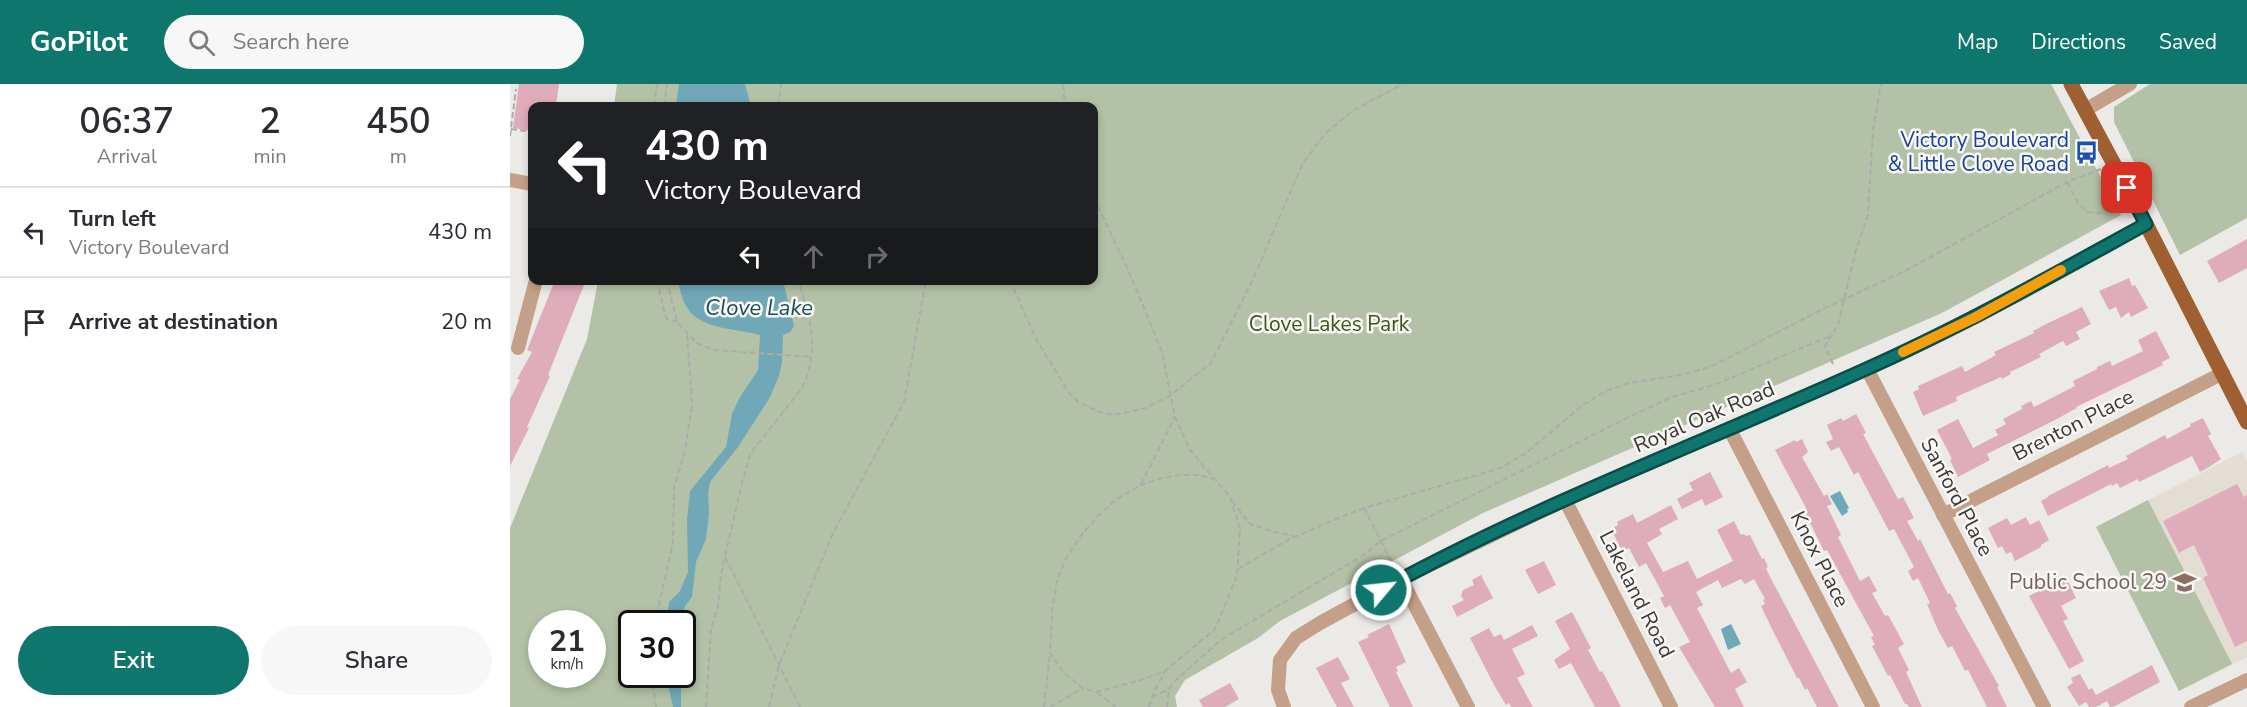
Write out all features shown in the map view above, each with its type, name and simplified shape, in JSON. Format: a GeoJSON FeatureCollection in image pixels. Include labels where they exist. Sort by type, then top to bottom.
{"type":"FeatureCollection","features":[{"type":"Feature","properties":{"kind":"main road"},"geometry":{"type":"LineString","coordinates":[[2071,84],[2146,224],[2247,422]]}},
{"type":"Feature","properties":{"kind":"street"},"geometry":{"type":"LineString","coordinates":[[2085,110],[2130,84]]}},
{"type":"Feature","properties":{"kind":"street"},"geometry":{"type":"LineString","coordinates":[[510,180],[528,183]]}},
{"type":"Feature","properties":{"kind":"street","name":"Royal Oak Road"},"geometry":{"type":"LineString","coordinates":[[1284,707],[1278,690],[1280,660],[1296,638],[1401,579],[1565,500],[1867,369],[1976,317],[2146,224]]}},
{"type":"Feature","properties":{"kind":"street"},"geometry":{"type":"LineString","coordinates":[[518,348],[535,285]]}},
{"type":"Feature","properties":{"kind":"street","name":"Sanford Place"},"geometry":{"type":"LineString","coordinates":[[1867,369],[2044,707]]}},
{"type":"Feature","properties":{"kind":"street","name":"Brenton Place"},"geometry":{"type":"LineString","coordinates":[[1943,515],[2223,374]]}},
{"type":"Feature","properties":{"kind":"street","name":"Knox Place"},"geometry":{"type":"LineString","coordinates":[[1730,430],[1873,707]]}},
{"type":"Feature","properties":{"kind":"street","name":"Lakeland Road"},"geometry":{"type":"LineString","coordinates":[[1565,500],[1671,707]]}},
{"type":"Feature","properties":{"kind":"street"},"geometry":{"type":"LineString","coordinates":[[1401,579],[1468,707]]}},
{"type":"Feature","properties":{"kind":"street"},"geometry":{"type":"LineString","coordinates":[[2191,707],[2214,702],[2247,680]]}},
{"type":"Feature","properties":{"kind":"path"},"geometry":{"type":"LineString","coordinates":[[655,102],[657,84]]}},
{"type":"Feature","properties":{"kind":"path"},"geometry":{"type":"LineString","coordinates":[[665,102],[667,84]]}},
{"type":"Feature","properties":{"kind":"path"},"geometry":{"type":"LineString","coordinates":[[779,102],[781,84]]}},
{"type":"Feature","properties":{"kind":"path"},"geometry":{"type":"LineString","coordinates":[[1063,84],[1065,102]]}},
{"type":"Feature","properties":{"kind":"path"},"geometry":{"type":"LineString","coordinates":[[1012,285],[1035,337],[1069,393],[1078,402],[1100,412],[1114,415],[1146,408],[1171,395],[1211,363],[1253,279],[1303,163],[1325,134],[1352,111],[1403,84]]}},
{"type":"Feature","properties":{"kind":"path"},"geometry":{"type":"LineString","coordinates":[[1833,364],[1825,346],[1838,325],[1855,254],[1868,214],[1873,130],[1881,84]]}},
{"type":"Feature","properties":{"kind":"path"},"geometry":{"type":"LineString","coordinates":[[510,136],[516,89]]}},
{"type":"Feature","properties":{"kind":"path"},"geometry":{"type":"LineString","coordinates":[[511,129],[528,131]]}},
{"type":"Feature","properties":{"kind":"path"},"geometry":{"type":"LineString","coordinates":[[1238,569],[1297,536],[1364,508],[1500,468],[1526,453],[1583,405],[1606,391],[1629,383],[1680,375],[1710,367],[1905,271],[2067,182],[2101,169]]}},
{"type":"Feature","properties":{"kind":"path"},"geometry":{"type":"LineString","coordinates":[[2067,182],[2078,203],[2087,212],[2100,213],[2120,206]]}},
{"type":"Feature","properties":{"kind":"path"},"geometry":{"type":"LineString","coordinates":[[1098,206],[1130,274],[1162,352],[1175,417],[1190,450],[1250,524],[1274,532],[1297,536]]}},
{"type":"Feature","properties":{"kind":"path"},"geometry":{"type":"LineString","coordinates":[[658,285],[667,319],[677,322]]}},
{"type":"Feature","properties":{"kind":"path"},"geometry":{"type":"LineString","coordinates":[[667,285],[677,322],[697,343],[714,350],[812,357]]}},
{"type":"Feature","properties":{"kind":"path"},"geometry":{"type":"LineString","coordinates":[[706,707],[711,629],[718,607],[724,556],[734,510],[750,454],[802,388],[808,376],[812,357],[812,327],[799,285]]}},
{"type":"Feature","properties":{"kind":"path"},"geometry":{"type":"LineString","coordinates":[[769,707],[779,665],[833,533],[904,402],[925,285]]}},
{"type":"Feature","properties":{"kind":"path"},"geometry":{"type":"LineString","coordinates":[[659,610],[673,542],[675,487],[685,451],[692,404],[687,333]]}},
{"type":"Feature","properties":{"kind":"path"},"geometry":{"type":"LineString","coordinates":[[1152,697],[1169,689],[1197,660],[1222,639],[1362,556],[1381,541],[1672,397],[1714,385],[1830,336]]}},
{"type":"Feature","properties":{"kind":"path"},"geometry":{"type":"LineString","coordinates":[[1140,485],[1175,417]]}},
{"type":"Feature","properties":{"kind":"path"},"geometry":{"type":"LineString","coordinates":[[1044,707],[1053,602],[1057,582],[1066,558],[1082,534],[1115,500],[1140,485],[1161,478],[1181,475],[1199,474],[1213,479]]}},
{"type":"Feature","properties":{"kind":"path"},"geometry":{"type":"LineString","coordinates":[[1096,692],[1165,671],[1215,629],[1238,569],[1240,528],[1230,498]]}},
{"type":"Feature","properties":{"kind":"path"},"geometry":{"type":"LineString","coordinates":[[1364,508],[1392,563]]}},
{"type":"Feature","properties":{"kind":"path"},"geometry":{"type":"LineString","coordinates":[[724,556],[800,707]]}},
{"type":"Feature","properties":{"kind":"path"},"geometry":{"type":"LineString","coordinates":[[1050,653],[1064,674],[1083,688],[1096,692],[1116,707]]}},
{"type":"Feature","properties":{"kind":"path"},"geometry":{"type":"LineString","coordinates":[[1149,707],[1165,671]]}},
{"type":"Feature","properties":{"kind":"path"},"geometry":{"type":"LineString","coordinates":[[653,688],[656,707]]}},
{"type":"Feature","properties":{"kind":"path"},"geometry":{"type":"LineString","coordinates":[[1050,707],[1083,688]]}},
{"type":"Feature","properties":{"kind":"path"},"geometry":{"type":"LineString","coordinates":[[1167,707],[1169,689]]}},
{"type":"Feature","properties":{"kind":"shaded area","name":"Public School 29"},"geometry":{"type":"Polygon","coordinates":[[[2242,452],[2247,461],[2247,657],[2179,691],[2096,527],[2242,452]]]}},
{"type":"Feature","properties":{"kind":"green space","name":"Clove Lakes Park"},"geometry":{"type":"Polygon","coordinates":[[[617,84],[2051,84],[2121,215],[1942,313],[1483,513],[1280,621],[1258,638],[1185,680],[1175,696],[1177,707],[510,707],[510,528],[587,339],[597,285],[1098,285],[1098,102],[615,102],[617,84]]]}},
{"type":"Feature","properties":{"kind":"green space"},"geometry":{"type":"Polygon","coordinates":[[[2150,84],[2247,84],[2247,218],[2180,255],[2114,122],[2114,107],[2150,84]]]}},
{"type":"Feature","properties":{"kind":"green space"},"geometry":{"type":"Polygon","coordinates":[[[2148,500],[2232,664],[2179,691],[2096,527],[2148,500]]]}},
{"type":"Feature","properties":{"kind":"water"},"geometry":{"type":"Polygon","coordinates":[[[679,84],[745,84],[750,102],[677,102],[679,84]]]}},
{"type":"Feature","properties":{"kind":"water","name":"Clove Lake"},"geometry":{"type":"Polygon","coordinates":[[[679,285],[784,285],[794,326],[790,332],[783,335],[779,376],[769,399],[738,447],[710,482],[706,539],[696,562],[692,597],[684,610],[668,610],[669,602],[680,591],[688,572],[687,520],[690,491],[726,447],[732,414],[758,370],[760,335],[718,327],[698,319],[685,304],[679,285]]]}},
{"type":"Feature","properties":{"kind":"water"},"geometry":{"type":"Polygon","coordinates":[[[1840,491],[1849,508],[1848,512],[1842,516],[1830,496],[1840,491]]]}},
{"type":"Feature","properties":{"kind":"water"},"geometry":{"type":"Polygon","coordinates":[[[1731,624],[1741,644],[1728,650],[1721,629],[1731,624]]]}},
{"type":"Feature","properties":{"kind":"water"},"geometry":{"type":"Polygon","coordinates":[[[669,688],[681,688],[681,707],[673,707],[669,688]]]}},
{"type":"Feature","properties":{"kind":"building"},"geometry":{"type":"Polygon","coordinates":[[[519,84],[559,84],[557,102],[528,102],[528,130],[513,128],[519,84]]]}},
{"type":"Feature","properties":{"kind":"building"},"geometry":{"type":"Polygon","coordinates":[[[2247,239],[2247,268],[2219,283],[2207,261],[2247,239]]]}},
{"type":"Feature","properties":{"kind":"building"},"geometry":{"type":"Polygon","coordinates":[[[2129,278],[2148,308],[2131,317],[2129,312],[2121,318],[2116,307],[2109,310],[2099,291],[2129,278]]]}},
{"type":"Feature","properties":{"kind":"building"},"geometry":{"type":"Polygon","coordinates":[[[553,285],[584,285],[548,375],[550,376],[527,427],[529,428],[510,466],[510,399],[520,380],[517,379],[532,352],[527,350],[553,285]]]}},
{"type":"Feature","properties":{"kind":"building"},"geometry":{"type":"Polygon","coordinates":[[[2082,307],[2091,324],[2076,332],[2080,339],[2066,346],[2063,341],[2039,354],[2041,357],[2010,372],[2011,374],[2002,379],[2001,377],[1956,397],[1957,401],[1923,416],[1913,392],[1919,389],[1918,386],[1962,366],[1965,372],[1996,355],[1994,352],[2082,307]]]}},
{"type":"Feature","properties":{"kind":"building"},"geometry":{"type":"Polygon","coordinates":[[[2156,331],[2170,358],[2162,362],[2163,365],[1987,454],[1990,460],[1958,477],[1950,460],[1952,459],[1937,430],[1958,419],[1973,448],[1998,435],[1995,430],[2006,424],[2003,419],[2022,409],[2021,406],[2031,401],[2034,407],[2075,386],[2073,381],[2097,367],[2110,361],[2112,366],[2143,351],[2138,340],[2156,331]]]}},
{"type":"Feature","properties":{"kind":"building"},"geometry":{"type":"Polygon","coordinates":[[[1856,414],[1866,433],[1863,434],[1898,499],[1903,497],[1914,518],[1907,521],[1918,541],[1920,539],[1948,594],[1950,593],[1957,606],[1955,608],[1999,686],[1997,687],[2007,707],[1987,707],[1968,670],[1965,671],[1952,646],[1948,648],[1938,630],[1927,604],[1930,603],[1918,578],[1913,581],[1908,571],[1914,567],[1894,529],[1889,531],[1858,472],[1854,475],[1839,447],[1831,451],[1826,442],[1833,439],[1827,425],[1841,418],[1843,421],[1856,414]]]}},
{"type":"Feature","properties":{"kind":"building"},"geometry":{"type":"Polygon","coordinates":[[[2203,418],[2211,434],[2208,436],[2221,459],[2209,467],[2200,472],[2192,456],[2139,482],[2138,479],[2120,488],[2117,483],[2112,486],[2111,484],[2048,516],[2041,501],[2048,496],[2108,465],[2109,468],[2128,459],[2126,456],[2165,435],[2167,439],[2203,418]]]}},
{"type":"Feature","properties":{"kind":"building"},"geometry":{"type":"Polygon","coordinates":[[[1802,439],[1808,452],[1802,457],[1824,496],[1827,494],[1832,504],[1827,506],[1841,535],[1838,537],[1860,581],[1869,576],[1877,591],[1872,593],[1885,616],[1888,615],[1904,644],[1898,648],[1909,670],[1906,672],[1922,707],[1909,707],[1905,704],[1890,675],[1888,676],[1872,646],[1875,645],[1871,637],[1874,636],[1827,550],[1824,551],[1806,514],[1805,506],[1775,450],[1802,439]]]}},
{"type":"Feature","properties":{"kind":"building"},"geometry":{"type":"Polygon","coordinates":[[[1710,472],[1723,497],[1705,506],[1702,499],[1682,509],[1677,499],[1693,490],[1689,483],[1710,472]]]}},
{"type":"Feature","properties":{"kind":"building"},"geometry":{"type":"Polygon","coordinates":[[[2237,484],[2244,497],[2247,495],[2247,641],[2235,647],[2203,578],[2208,575],[2194,545],[2179,553],[2163,521],[2237,484]]]}},
{"type":"Feature","properties":{"kind":"building"},"geometry":{"type":"Polygon","coordinates":[[[1671,505],[1678,519],[1659,529],[1662,534],[1647,543],[1663,572],[1688,561],[1697,579],[1733,561],[1717,530],[1734,521],[1741,535],[1750,535],[1762,559],[1764,558],[1768,573],[1839,707],[1817,707],[1807,688],[1805,690],[1797,678],[1773,631],[1761,606],[1765,604],[1763,600],[1765,599],[1754,579],[1745,584],[1741,579],[1722,588],[1718,580],[1696,592],[1703,605],[1697,608],[1731,673],[1739,668],[1747,682],[1735,689],[1744,707],[1715,707],[1679,647],[1690,642],[1670,605],[1665,608],[1660,598],[1664,596],[1646,563],[1639,567],[1629,548],[1622,551],[1611,529],[1618,525],[1617,522],[1633,514],[1637,523],[1671,505]]]}},
{"type":"Feature","properties":{"kind":"building"},"geometry":{"type":"Polygon","coordinates":[[[2026,517],[2030,525],[2039,520],[2049,540],[2015,561],[2011,552],[2006,554],[2002,546],[1998,548],[1988,528],[2007,518],[2011,525],[2026,517]]]}},
{"type":"Feature","properties":{"kind":"building"},"geometry":{"type":"Polygon","coordinates":[[[1544,561],[1556,585],[1538,594],[1525,570],[1544,561]]]}},
{"type":"Feature","properties":{"kind":"building"},"geometry":{"type":"Polygon","coordinates":[[[1481,575],[1493,598],[1457,617],[1452,606],[1464,600],[1461,596],[1463,590],[1474,585],[1472,580],[1481,575]]]}},
{"type":"Feature","properties":{"kind":"building"},"geometry":{"type":"Polygon","coordinates":[[[2066,577],[2076,598],[2061,606],[2068,619],[2063,621],[2084,661],[2069,669],[2029,596],[2066,577]]]}},
{"type":"Feature","properties":{"kind":"building"},"geometry":{"type":"Polygon","coordinates":[[[1572,612],[1591,648],[1588,650],[1621,707],[1595,707],[1571,663],[1559,669],[1554,660],[1570,649],[1555,621],[1572,612]]]}},
{"type":"Feature","properties":{"kind":"building"},"geometry":{"type":"Polygon","coordinates":[[[1389,624],[1406,662],[1396,667],[1398,671],[1396,672],[1413,707],[1390,707],[1358,642],[1389,624]]]}},
{"type":"Feature","properties":{"kind":"building"},"geometry":{"type":"Polygon","coordinates":[[[1532,625],[1538,636],[1512,649],[1525,674],[1517,678],[1533,707],[1511,707],[1509,703],[1506,705],[1494,685],[1470,638],[1489,628],[1494,637],[1501,634],[1504,640],[1532,625]]]}},
{"type":"Feature","properties":{"kind":"building"},"geometry":{"type":"Polygon","coordinates":[[[1338,657],[1350,679],[1341,683],[1354,707],[1337,707],[1316,668],[1338,657]]]}},
{"type":"Feature","properties":{"kind":"building"},"geometry":{"type":"Polygon","coordinates":[[[2152,665],[2160,682],[2113,707],[2110,707],[2107,701],[2096,707],[2089,707],[2086,702],[2079,706],[2067,687],[2073,683],[2071,678],[2080,674],[2089,690],[2092,688],[2096,695],[2152,665]]]}},
{"type":"Feature","properties":{"kind":"building"},"geometry":{"type":"Polygon","coordinates":[[[1230,683],[1239,699],[1225,707],[1203,707],[1199,700],[1230,683]]]}},
{"type":"Feature","properties":{"kind":"slow traffic"},"geometry":{"type":"LineString","coordinates":[[1903,352],[1976,317],[2061,270]]}},
{"type":"Feature","properties":{"kind":"place","name":"Victory Boulevard & Little Clove Road"},"geometry":{"type":"Point","coordinates":[2087,152]}},
{"type":"Feature","properties":{"kind":"place","name":"Public School 29"},"geometry":{"type":"Point","coordinates":[2185,582]}},
{"type":"Feature","properties":{"kind":"route"},"geometry":{"type":"LineString","coordinates":[[1381,590],[1565,500],[1730,430],[1976,317],[2146,224],[2127,188]]}}]}
